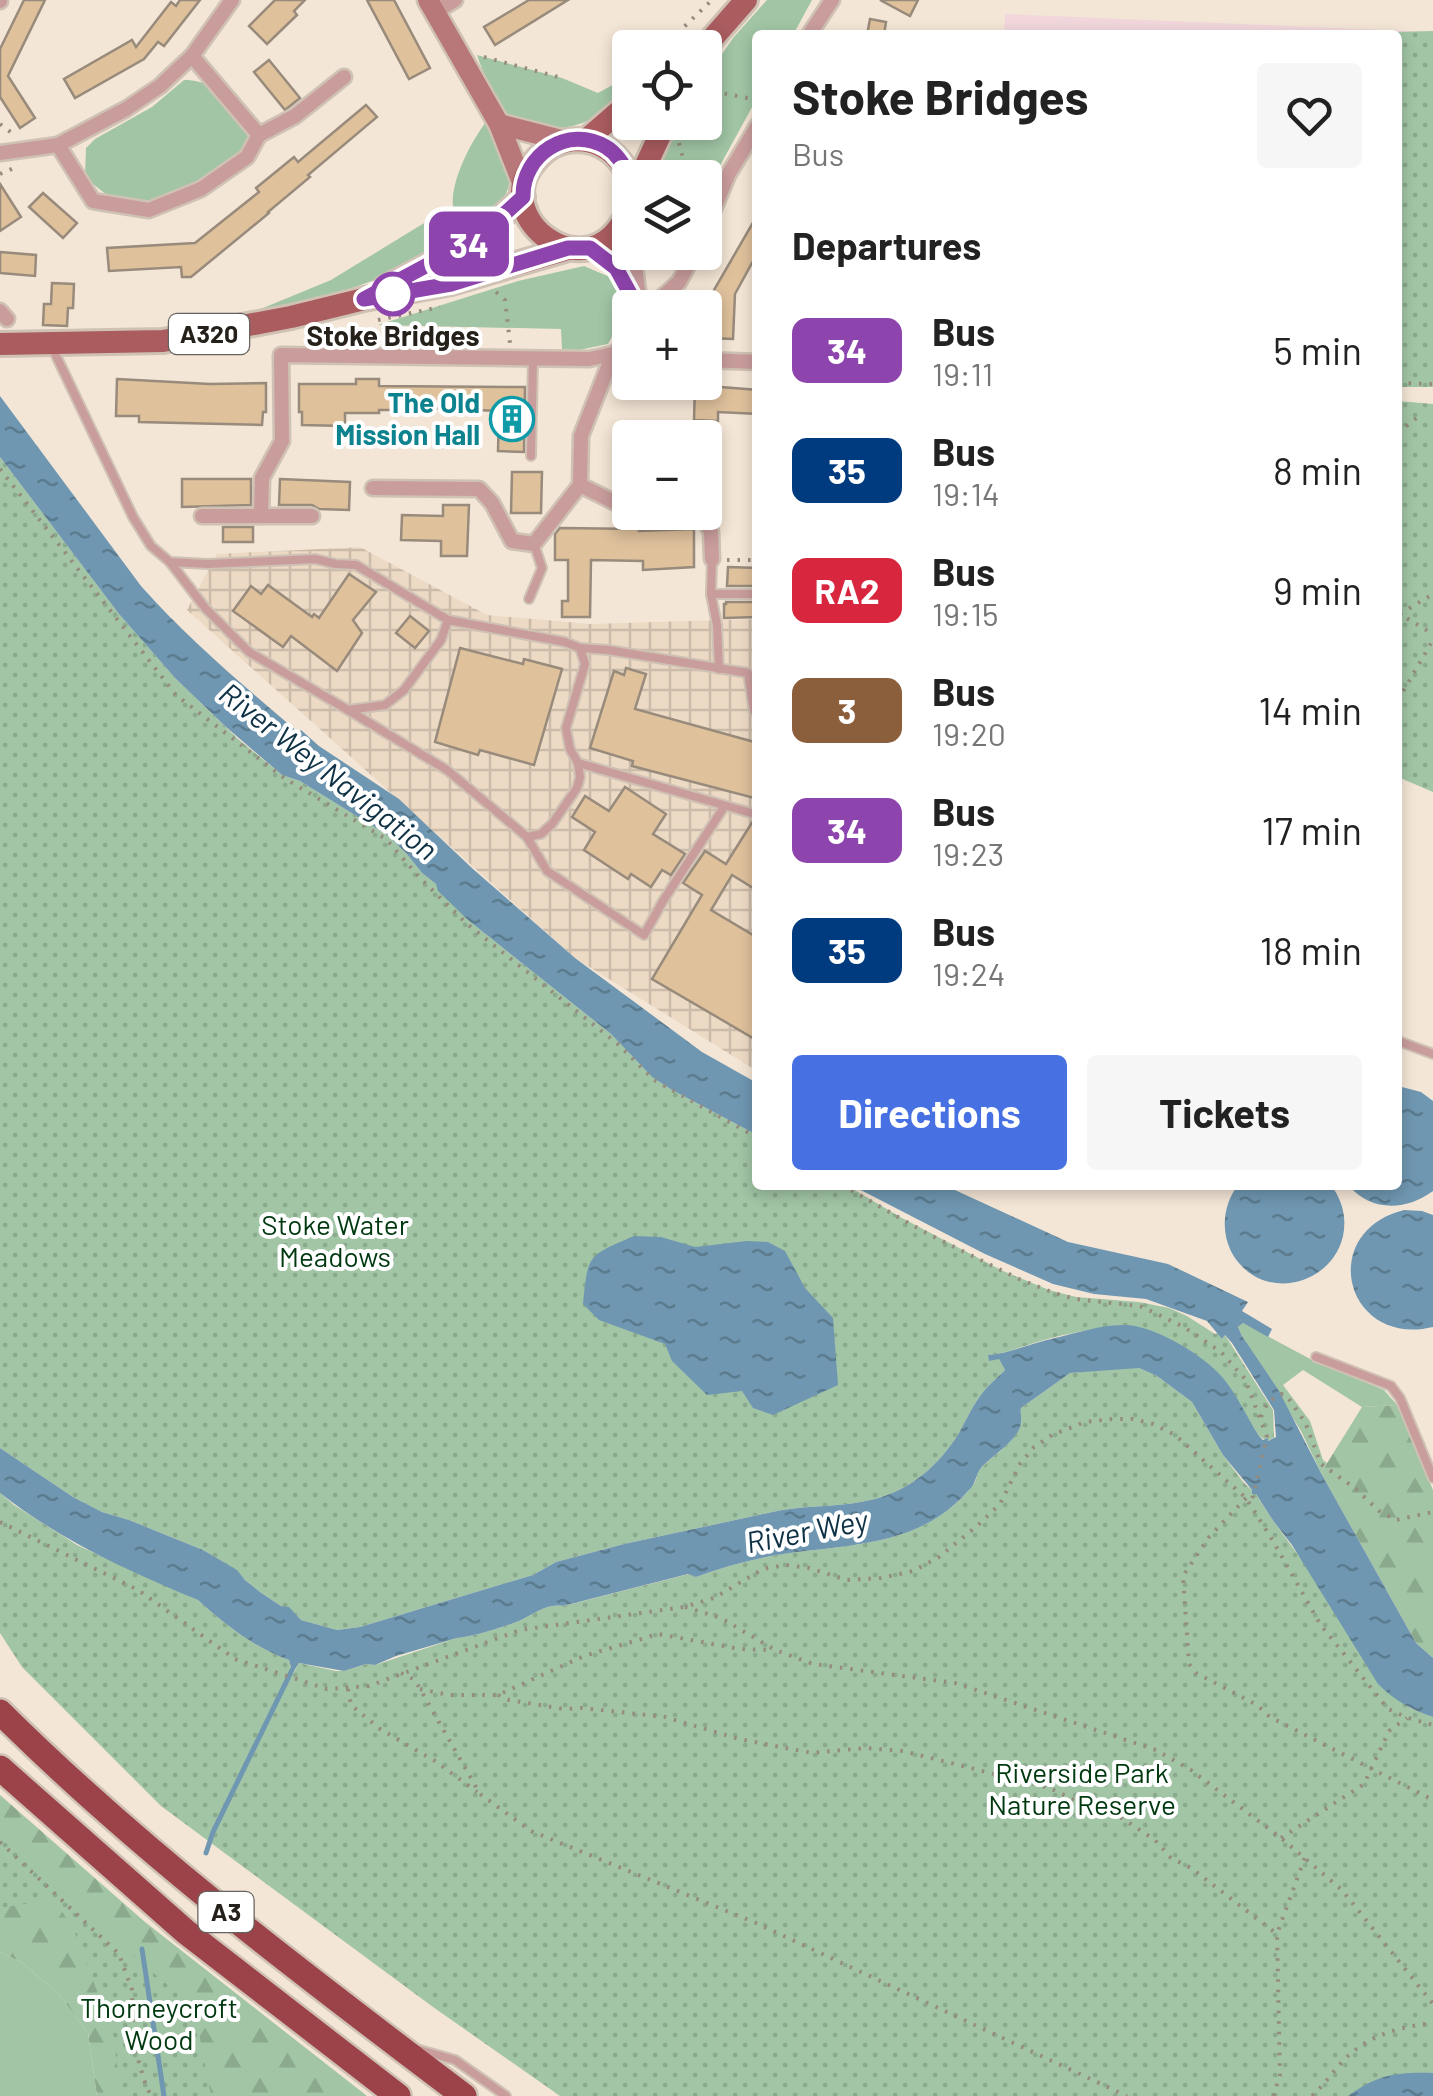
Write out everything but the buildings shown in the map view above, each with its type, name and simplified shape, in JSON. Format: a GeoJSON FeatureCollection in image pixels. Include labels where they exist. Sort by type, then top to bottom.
{"type":"FeatureCollection","features":[{"type":"Feature","properties":{"kind":"highway","name":"A3"},"geometry":{"type":"LineString","coordinates":[[0,1712],[122,1826],[191,1884],[464,2096]]}},
{"type":"Feature","properties":{"kind":"highway","name":"A3"},"geometry":{"type":"LineString","coordinates":[[0,1768],[186,1932],[398,2096]]}},
{"type":"Feature","properties":{"kind":"main road"},"geometry":{"type":"LineString","coordinates":[[719,30],[746,0]]}},
{"type":"Feature","properties":{"kind":"main road"},"geometry":{"type":"LineString","coordinates":[[612,115],[576,140],[546,149],[531,165],[523,191],[532,226],[548,241],[579,248],[612,236]]}},
{"type":"Feature","properties":{"kind":"main road"},"geometry":{"type":"LineString","coordinates":[[576,140],[607,148],[620,160]]}},
{"type":"Feature","properties":{"kind":"main road","name":"A320"},"geometry":{"type":"LineString","coordinates":[[364,299],[478,238],[523,191]]}},
{"type":"Feature","properties":{"kind":"main road","name":"A320"},"geometry":{"type":"LineString","coordinates":[[0,344],[162,341],[451,284],[579,248]]}},
{"type":"Feature","properties":{"kind":"street"},"geometry":{"type":"LineString","coordinates":[[0,152],[58,145],[126,109],[160,86],[192,56],[232,0]]}},
{"type":"Feature","properties":{"kind":"street"},"geometry":{"type":"LineString","coordinates":[[456,0],[432,6],[499,124],[523,191]]}},
{"type":"Feature","properties":{"kind":"street"},"geometry":{"type":"LineString","coordinates":[[812,30],[832,0]]}},
{"type":"Feature","properties":{"kind":"street"},"geometry":{"type":"LineString","coordinates":[[192,56],[259,135]]}},
{"type":"Feature","properties":{"kind":"street"},"geometry":{"type":"LineString","coordinates":[[58,145],[93,201],[149,210],[201,190],[246,157],[259,135],[295,116],[344,77]]}},
{"type":"Feature","properties":{"kind":"street"},"geometry":{"type":"LineString","coordinates":[[499,124],[576,140]]}},
{"type":"Feature","properties":{"kind":"street"},"geometry":{"type":"LineString","coordinates":[[722,190],[752,135]]}},
{"type":"Feature","properties":{"kind":"street"},"geometry":{"type":"LineString","coordinates":[[579,248],[616,268],[629,290]]}},
{"type":"Feature","properties":{"kind":"street"},"geometry":{"type":"LineString","coordinates":[[671,290],[686,270]]}},
{"type":"Feature","properties":{"kind":"street"},"geometry":{"type":"LineString","coordinates":[[262,516],[262,478],[282,441],[280,356],[589,358],[612,354]]}},
{"type":"Feature","properties":{"kind":"street"},"geometry":{"type":"LineString","coordinates":[[372,488],[479,488],[492,503],[512,541],[534,544],[580,485],[581,436],[612,357]]}},
{"type":"Feature","properties":{"kind":"street"},"geometry":{"type":"LineString","coordinates":[[722,361],[752,362]]}},
{"type":"Feature","properties":{"kind":"street"},"geometry":{"type":"LineString","coordinates":[[580,485],[612,501]]}},
{"type":"Feature","properties":{"kind":"street"},"geometry":{"type":"LineString","coordinates":[[202,516],[312,516]]}},
{"type":"Feature","properties":{"kind":"street"},"geometry":{"type":"LineString","coordinates":[[709,530],[712,559]]}},
{"type":"Feature","properties":{"kind":"lane"},"geometry":{"type":"LineString","coordinates":[[50,343],[150,546],[170,562],[206,608],[250,652],[446,770],[527,837],[547,870],[644,935],[724,806]]}},
{"type":"Feature","properties":{"kind":"lane"},"geometry":{"type":"LineString","coordinates":[[531,456],[533,358]]}},
{"type":"Feature","properties":{"kind":"lane"},"geometry":{"type":"LineString","coordinates":[[530,599],[542,568],[534,544]]}},
{"type":"Feature","properties":{"kind":"lane"},"geometry":{"type":"LineString","coordinates":[[170,562],[315,559],[356,565],[448,620],[580,648],[748,673],[752,698]]}},
{"type":"Feature","properties":{"kind":"lane"},"geometry":{"type":"LineString","coordinates":[[712,559],[710,594],[717,625],[719,669]]}},
{"type":"Feature","properties":{"kind":"lane"},"geometry":{"type":"LineString","coordinates":[[710,594],[752,594]]}},
{"type":"Feature","properties":{"kind":"lane"},"geometry":{"type":"LineString","coordinates":[[348,710],[384,706],[404,690],[441,640],[448,620]]}},
{"type":"Feature","properties":{"kind":"lane"},"geometry":{"type":"LineString","coordinates":[[527,837],[541,834],[552,824],[577,788],[578,763],[566,728],[585,664],[580,648]]}},
{"type":"Feature","properties":{"kind":"lane"},"geometry":{"type":"LineString","coordinates":[[578,763],[752,814]]}},
{"type":"Feature","properties":{"kind":"lane"},"geometry":{"type":"LineString","coordinates":[[1402,1042],[1433,1054]]}},
{"type":"Feature","properties":{"kind":"lane"},"geometry":{"type":"LineString","coordinates":[[1316,1357],[1390,1386],[1400,1398],[1433,1478]]}},
{"type":"Feature","properties":{"kind":"lane"},"geometry":{"type":"LineString","coordinates":[[392,2042],[456,2060],[506,2096]]}},
{"type":"Feature","properties":{"kind":"lane"},"geometry":{"type":"LineString","coordinates":[[369,2074],[386,2096]]}},
{"type":"Feature","properties":{"kind":"path"},"geometry":{"type":"LineString","coordinates":[[681,30],[712,0]]}},
{"type":"Feature","properties":{"kind":"path"},"geometry":{"type":"LineString","coordinates":[[456,50],[562,78]]}},
{"type":"Feature","properties":{"kind":"path"},"geometry":{"type":"LineString","coordinates":[[722,94],[752,99]]}},
{"type":"Feature","properties":{"kind":"path"},"geometry":{"type":"LineString","coordinates":[[439,214],[456,234]]}},
{"type":"Feature","properties":{"kind":"path"},"geometry":{"type":"LineString","coordinates":[[491,288],[505,300],[512,358]]}},
{"type":"Feature","properties":{"kind":"path"},"geometry":{"type":"LineString","coordinates":[[1402,383],[1433,384]]}},
{"type":"Feature","properties":{"kind":"path"},"geometry":{"type":"LineString","coordinates":[[1402,430],[1419,416]]}},
{"type":"Feature","properties":{"kind":"path"},"geometry":{"type":"LineString","coordinates":[[0,469],[176,695],[284,778],[386,838],[467,924],[619,1045],[654,1080],[752,1135]]}},
{"type":"Feature","properties":{"kind":"path"},"geometry":{"type":"LineString","coordinates":[[712,559],[752,560]]}},
{"type":"Feature","properties":{"kind":"path"},"geometry":{"type":"LineString","coordinates":[[1402,611],[1433,594]]}},
{"type":"Feature","properties":{"kind":"path"},"geometry":{"type":"LineString","coordinates":[[1402,615],[1433,637],[1402,693]]}},
{"type":"Feature","properties":{"kind":"path"},"geometry":{"type":"LineString","coordinates":[[851,1190],[1019,1279],[1075,1299],[1140,1306],[1184,1326],[1220,1352],[1245,1379],[1267,1437],[1248,1501],[1209,1537],[1183,1576],[1190,1664],[1196,1673],[1270,1716],[1433,1800]]}},
{"type":"Feature","properties":{"kind":"path"},"geometry":{"type":"LineString","coordinates":[[1261,1417],[1268,1402],[1280,1394],[1286,1395],[1305,1422],[1321,1464],[1379,1511],[1396,1520],[1433,1512]]}},
{"type":"Feature","properties":{"kind":"path"},"geometry":{"type":"LineString","coordinates":[[0,1522],[138,1590],[235,1660],[326,1690],[348,1689],[370,1686],[520,1630],[684,1607],[714,1598],[762,1569],[786,1565],[847,1580],[913,1571],[939,1557],[1000,1504],[1020,1464],[1034,1447],[1052,1434],[1084,1422],[1122,1419],[1153,1424],[1175,1435],[1248,1501],[1320,1624],[1388,1709],[1433,1725]]}},
{"type":"Feature","properties":{"kind":"path"},"geometry":{"type":"LineString","coordinates":[[684,1607],[721,1618],[776,1650],[813,1664],[956,1682],[1156,1750],[1191,1770],[1306,1856],[1342,1890],[1433,2004]]}},
{"type":"Feature","properties":{"kind":"path"},"geometry":{"type":"LineString","coordinates":[[420,1689],[449,1695],[498,1695],[584,1656],[658,1634],[740,1650],[776,1650]]}},
{"type":"Feature","properties":{"kind":"path"},"geometry":{"type":"LineString","coordinates":[[400,1673],[415,1680],[480,1794]]}},
{"type":"Feature","properties":{"kind":"path"},"geometry":{"type":"LineString","coordinates":[[348,1689],[351,1706],[380,1729],[435,1761],[531,1831],[756,1923],[1128,2096]]}},
{"type":"Feature","properties":{"kind":"path"},"geometry":{"type":"LineString","coordinates":[[498,1695],[564,1709],[665,1717],[740,1739],[812,1753],[865,1748],[903,1751],[1050,1788],[1088,1808],[1116,1814],[1154,1840],[1170,1858],[1192,1868],[1277,1934]]}},
{"type":"Feature","properties":{"kind":"path"},"geometry":{"type":"LineString","coordinates":[[1281,1838],[1364,1784],[1389,1731],[1408,1718]]}},
{"type":"Feature","properties":{"kind":"path"},"geometry":{"type":"LineString","coordinates":[[0,1842],[119,1954],[132,1990],[134,2042],[151,2096]]}},
{"type":"Feature","properties":{"kind":"path"},"geometry":{"type":"LineString","coordinates":[[1274,2096],[1280,2076],[1277,1934],[1306,1856]]}},
{"type":"Feature","properties":{"kind":"path"},"geometry":{"type":"LineString","coordinates":[[1312,2096],[1351,2053],[1373,2038],[1398,2029],[1433,2024]]}},
{"type":"Feature","properties":{"kind":"shaded area"},"geometry":{"type":"Polygon","coordinates":[[[1005,14],[1384,30],[1004,30],[1005,14]]]}},
{"type":"Feature","properties":{"kind":"shaded area"},"geometry":{"type":"Polygon","coordinates":[[[1402,31],[1431,32],[1402,34],[1402,31]]]}},
{"type":"Feature","properties":{"kind":"shaded area"},"geometry":{"type":"Polygon","coordinates":[[[360,547],[487,615],[590,624],[752,619],[752,1068],[575,958],[187,610],[217,554],[360,547]]]}},
{"type":"Feature","properties":{"kind":"green space"},"geometry":{"type":"Polygon","coordinates":[[[767,0],[812,0],[796,30],[752,30],[752,107],[722,162],[661,160],[669,140],[722,140],[722,54],[767,0]]]}},
{"type":"Feature","properties":{"kind":"green space"},"geometry":{"type":"Polygon","coordinates":[[[1433,31],[1433,387],[1402,387],[1402,32],[1433,31]]]}},
{"type":"Feature","properties":{"kind":"green space"},"geometry":{"type":"Polygon","coordinates":[[[477,55],[562,78],[598,93],[612,85],[612,106],[585,122],[547,128],[513,119],[489,84],[477,55]]]}},
{"type":"Feature","properties":{"kind":"green space"},"geometry":{"type":"Polygon","coordinates":[[[184,80],[210,86],[219,94],[244,123],[249,136],[246,147],[225,168],[177,196],[142,206],[114,199],[85,175],[86,148],[152,107],[184,80]]]}},
{"type":"Feature","properties":{"kind":"green space"},"geometry":{"type":"Polygon","coordinates":[[[487,121],[505,161],[509,186],[496,207],[465,237],[454,210],[455,185],[469,149],[487,121]]]}},
{"type":"Feature","properties":{"kind":"green space"},"geometry":{"type":"Polygon","coordinates":[[[439,214],[456,234],[457,242],[389,275],[309,303],[239,318],[331,280],[439,214]]]}},
{"type":"Feature","properties":{"kind":"green space"},"geometry":{"type":"Polygon","coordinates":[[[584,266],[612,278],[618,290],[612,290],[612,337],[608,344],[562,349],[561,329],[378,325],[518,281],[584,266]]]}},
{"type":"Feature","properties":{"kind":"green space"},"geometry":{"type":"Polygon","coordinates":[[[1402,401],[1433,404],[1433,792],[1402,779],[1402,401]]]}},
{"type":"Feature","properties":{"kind":"green space","name":"Stoke Water Meadows"},"geometry":{"type":"Polygon","coordinates":[[[0,457],[119,614],[175,678],[238,739],[282,775],[300,781],[387,835],[468,920],[611,1034],[652,1077],[752,1132],[752,1190],[854,1190],[1003,1271],[1049,1290],[1076,1297],[1139,1302],[1187,1316],[1222,1339],[1225,1335],[1273,1410],[1274,1438],[1267,1441],[1259,1436],[1226,1382],[1119,1325],[1078,1332],[988,1355],[999,1359],[1005,1370],[981,1395],[943,1455],[913,1482],[888,1495],[782,1510],[624,1544],[556,1562],[533,1575],[360,1627],[337,1630],[301,1620],[203,1550],[73,1497],[0,1448],[0,457]]]}},
{"type":"Feature","properties":{"kind":"green space"},"geometry":{"type":"Polygon","coordinates":[[[1243,1323],[1314,1361],[1384,1390],[1397,1405],[1362,1407],[1303,1370],[1283,1385],[1310,1421],[1327,1463],[1321,1473],[1301,1431],[1242,1336],[1238,1327],[1243,1323]]]}},
{"type":"Feature","properties":{"kind":"green space","name":"Riverside Park Nature Reserve"},"geometry":{"type":"Polygon","coordinates":[[[1139,1368],[1157,1376],[1192,1402],[1223,1455],[1255,1493],[1410,1708],[1433,1717],[1433,2096],[560,2096],[161,1806],[22,1667],[0,1633],[0,1493],[77,1545],[198,1600],[240,1635],[289,1660],[289,1672],[293,1674],[299,1663],[344,1671],[497,1629],[552,1606],[689,1574],[696,1577],[761,1558],[868,1543],[914,1530],[936,1519],[968,1491],[981,1468],[1015,1436],[1021,1423],[1021,1408],[1070,1373],[1139,1368]]]}},
{"type":"Feature","properties":{"kind":"green space"},"geometry":{"type":"Polygon","coordinates":[[[1397,1405],[1433,1490],[1433,1658],[1416,1643],[1321,1473],[1362,1407],[1397,1405]]]}},
{"type":"Feature","properties":{"kind":"green space","name":"Thorneycroft Wood"},"geometry":{"type":"Polygon","coordinates":[[[0,1795],[145,1922],[367,2096],[97,2096],[88,2033],[59,1994],[21,1962],[0,1952],[0,1795]]]}},
{"type":"Feature","properties":{"kind":"green space"},"geometry":{"type":"Polygon","coordinates":[[[0,1834],[194,2007],[211,2096],[121,2096],[113,2033],[73,1928],[49,1900],[0,1908],[0,1834]]]}},
{"type":"Feature","properties":{"kind":"green space"},"geometry":{"type":"Polygon","coordinates":[[[0,1952],[21,1962],[59,1994],[88,2033],[97,2096],[0,2096],[0,1952]]]}},
{"type":"Feature","properties":{"kind":"water","name":"River Wey Navigation"},"geometry":{"type":"Polygon","coordinates":[[[0,396],[141,586],[178,625],[299,733],[301,730],[399,799],[575,958],[702,1052],[752,1080],[752,1132],[652,1077],[611,1034],[468,920],[387,835],[300,781],[282,775],[226,727],[175,678],[119,614],[0,457],[0,396]]]}},
{"type":"Feature","properties":{"kind":"water"},"geometry":{"type":"Polygon","coordinates":[[[1402,1087],[1421,1092],[1433,1101],[1433,1191],[1412,1202],[1389,1206],[1353,1190],[1402,1190],[1402,1087]]]}},
{"type":"Feature","properties":{"kind":"water","name":"River Wey"},"geometry":{"type":"Polygon","coordinates":[[[861,1190],[955,1190],[1068,1242],[1168,1264],[1248,1302],[1242,1311],[1272,1329],[1268,1337],[1243,1323],[1238,1327],[1242,1336],[1279,1391],[1416,1643],[1433,1658],[1433,1717],[1404,1704],[1378,1684],[1292,1545],[1223,1455],[1192,1402],[1139,1368],[1070,1373],[1021,1408],[1021,1423],[1015,1436],[981,1468],[971,1488],[936,1519],[914,1530],[868,1543],[761,1558],[696,1577],[688,1574],[551,1606],[497,1629],[344,1671],[299,1663],[289,1673],[289,1660],[240,1635],[198,1600],[95,1553],[0,1493],[0,1448],[73,1497],[203,1550],[237,1570],[281,1606],[289,1607],[301,1620],[337,1630],[360,1627],[533,1575],[556,1562],[624,1544],[782,1510],[888,1495],[913,1482],[943,1455],[981,1395],[1005,1370],[999,1359],[989,1361],[988,1355],[1097,1328],[1135,1326],[1191,1351],[1223,1378],[1259,1436],[1268,1441],[1276,1437],[1274,1410],[1232,1343],[1225,1335],[1222,1339],[1207,1321],[1146,1299],[1094,1294],[1053,1284],[861,1190]]]}},
{"type":"Feature","properties":{"kind":"water"},"geometry":{"type":"Polygon","coordinates":[[[1235,1190],[1334,1190],[1344,1222],[1338,1249],[1322,1270],[1310,1277],[1284,1283],[1258,1278],[1236,1260],[1230,1249],[1225,1223],[1235,1190]]]}},
{"type":"Feature","properties":{"kind":"water"},"geometry":{"type":"Polygon","coordinates":[[[1404,1210],[1433,1215],[1433,1327],[1403,1329],[1379,1321],[1362,1305],[1352,1285],[1351,1262],[1359,1241],[1376,1222],[1404,1210]]]}},
{"type":"Feature","properties":{"kind":"water"},"geometry":{"type":"Polygon","coordinates":[[[634,1236],[661,1237],[695,1247],[768,1242],[785,1251],[805,1288],[833,1318],[838,1385],[773,1415],[753,1408],[742,1391],[707,1395],[672,1361],[665,1344],[599,1320],[583,1304],[589,1265],[599,1253],[634,1236]]]}},
{"type":"Feature","properties":{"kind":"water"},"geometry":{"type":"Polygon","coordinates":[[[1433,2073],[1433,2096],[1348,2096],[1389,2076],[1433,2073]]]}},
{"type":"Feature","properties":{"kind":"waterway"},"geometry":{"type":"LineString","coordinates":[[206,1853],[292,1670]]}},
{"type":"Feature","properties":{"kind":"waterway"},"geometry":{"type":"LineString","coordinates":[[142,1949],[164,2096]]}},
{"type":"Feature","properties":{"kind":"bus line","name":"34"},"geometry":{"type":"LineString","coordinates":[[612,265],[590,248],[568,248],[451,284],[364,299],[463,248],[492,228],[523,197],[531,165],[546,149],[565,140],[586,140],[607,148],[620,160]]}},
{"type":"Feature","properties":{"kind":"bus line","name":"34"},"geometry":{"type":"LineString","coordinates":[[617,270],[628,290]]}},
{"type":"Feature","properties":{"kind":"place","name":"Stoke Bridges"},"geometry":{"type":"Point","coordinates":[393,294]}},
{"type":"Feature","properties":{"kind":"place","name":"The Old Mission Hall"},"geometry":{"type":"Point","coordinates":[512,419]}}]}
